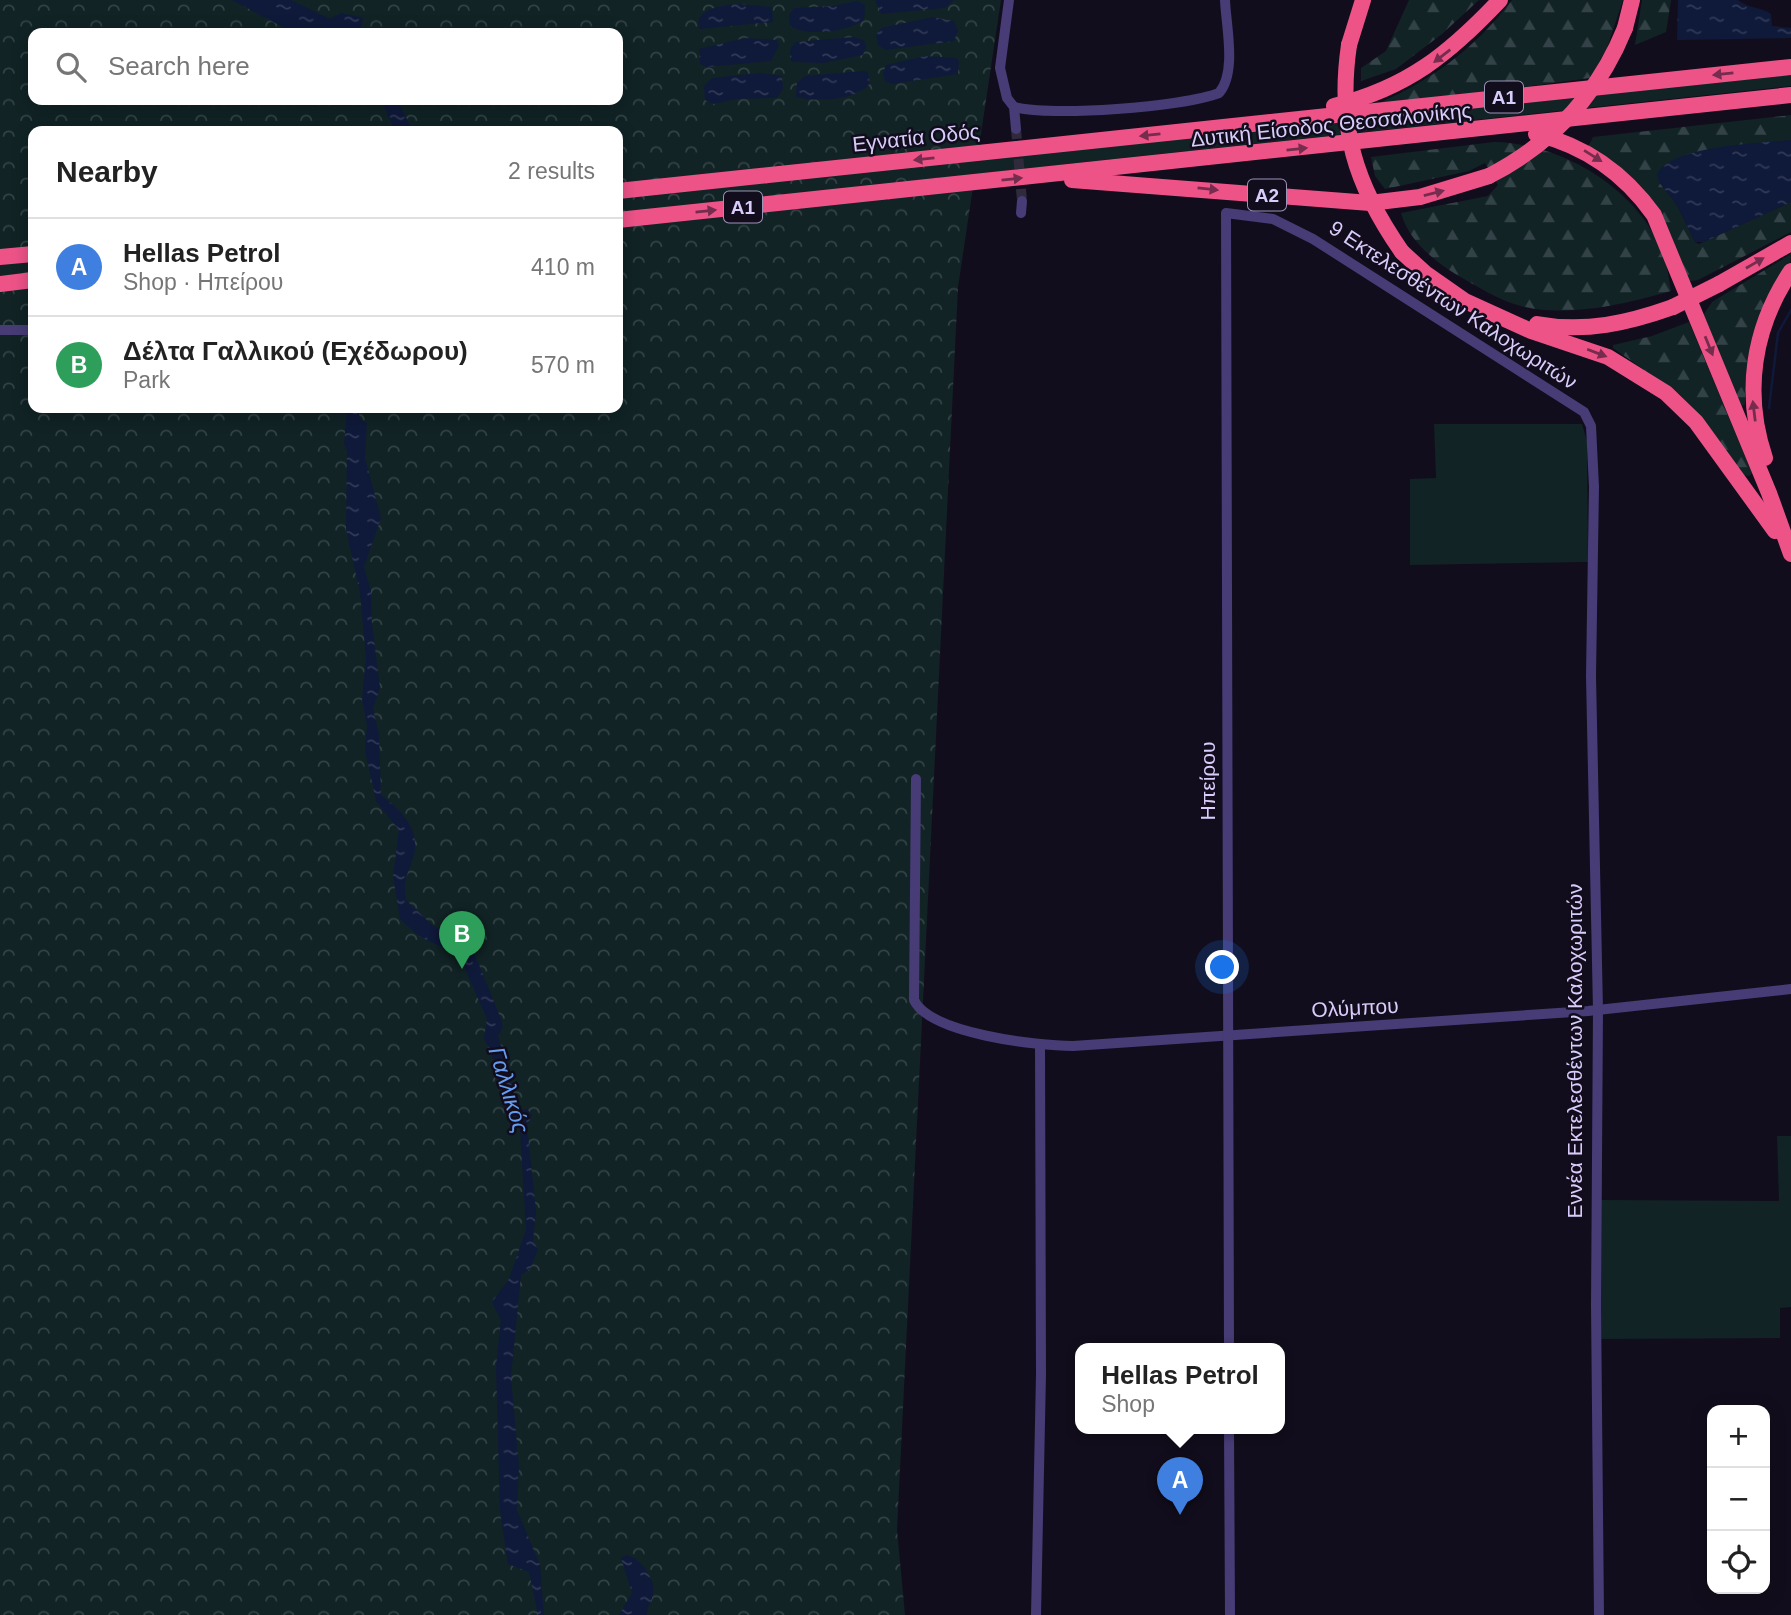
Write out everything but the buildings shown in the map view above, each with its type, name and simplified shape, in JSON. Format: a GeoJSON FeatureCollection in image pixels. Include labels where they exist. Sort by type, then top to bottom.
{"type":"FeatureCollection","features":[{"type":"Feature","properties":{"kind":"highway"},"geometry":{"type":"LineString","coordinates":[[1363,0],[1349,45],[1344,97],[1351,147],[1359,176],[1375,211],[1402,252],[1455,295],[1531,331],[1608,357],[1666,393],[1696,422],[1734,471],[1768,518],[1791,562]]}},
{"type":"Feature","properties":{"kind":"highway","name":"Α2"},"geometry":{"type":"LineString","coordinates":[[1042,176],[1360,202],[1420,197],[1489,176],[1532,151],[1573,114],[1607,66],[1625,28],[1632,0]]}},
{"type":"Feature","properties":{"kind":"highway"},"geometry":{"type":"LineString","coordinates":[[1218,128],[1264,117],[1334,106],[1376,93],[1433,64],[1456,46],[1495,3]]}},
{"type":"Feature","properties":{"kind":"highway","name":"Δυτική Είσοδος Θεσσαλονίκης"},"geometry":{"type":"LineString","coordinates":[[1218,128],[1791,67]]}},
{"type":"Feature","properties":{"kind":"highway","name":"Δυτική Είσοδος Θεσσαλονίκης"},"geometry":{"type":"LineString","coordinates":[[1042,176],[1791,95]]}},
{"type":"Feature","properties":{"kind":"highway","name":"Εγνατία Οδός"},"geometry":{"type":"LineString","coordinates":[[623,190],[1218,128]]}},
{"type":"Feature","properties":{"kind":"highway"},"geometry":{"type":"LineString","coordinates":[[1457,133],[1529,132],[1567,142],[1616,172],[1642,198],[1662,232],[1769,493],[1791,554]]}},
{"type":"Feature","properties":{"kind":"highway","name":"Α1"},"geometry":{"type":"LineString","coordinates":[[623,220],[1042,176]]}},
{"type":"Feature","properties":{"kind":"highway"},"geometry":{"type":"LineString","coordinates":[[1510,320],[1555,328],[1595,328],[1625,323],[1673,307],[1791,243]]}},
{"type":"Feature","properties":{"kind":"highway"},"geometry":{"type":"LineString","coordinates":[[0,257],[28,254]]}},
{"type":"Feature","properties":{"kind":"highway"},"geometry":{"type":"LineString","coordinates":[[1791,271],[1764,322],[1755,360],[1753,397],[1763,454],[1791,522]]}},
{"type":"Feature","properties":{"kind":"highway"},"geometry":{"type":"LineString","coordinates":[[0,284],[28,281]]}},
{"type":"Feature","properties":{"kind":"street"},"geometry":{"type":"LineString","coordinates":[[1009,0],[1000,68],[1007,98],[1014,107],[1016,129]]}},
{"type":"Feature","properties":{"kind":"street"},"geometry":{"type":"LineString","coordinates":[[1014,107],[1052,111],[1140,106],[1219,93],[1224,87],[1228,66],[1225,0]]}},
{"type":"Feature","properties":{"kind":"street"},"geometry":{"type":"LineString","coordinates":[[1021,214],[1022,201]]}},
{"type":"Feature","properties":{"kind":"street","name":"9 Εκτελεσθέντων Καλοχωριτών"},"geometry":{"type":"LineString","coordinates":[[1226,213],[1273,219],[1313,239],[1584,412],[1591,426],[1594,487]]}},
{"type":"Feature","properties":{"kind":"street","name":"Ηπείρου"},"geometry":{"type":"LineString","coordinates":[[1226,213],[1229,1343]]}},
{"type":"Feature","properties":{"kind":"street"},"geometry":{"type":"LineString","coordinates":[[0,330],[28,330]]}},
{"type":"Feature","properties":{"kind":"street","name":"Εννέα Εκτελεσθέντων Καλοχωριτών"},"geometry":{"type":"LineString","coordinates":[[1594,487],[1591,676],[1598,1010],[1596,1305],[1599,1615]]}},
{"type":"Feature","properties":{"kind":"street","name":"Ολύμπου"},"geometry":{"type":"LineString","coordinates":[[916,779],[914,1000],[924,1014],[995,1037],[1040,1046],[1073,1046],[1598,1010],[1791,989]]}},
{"type":"Feature","properties":{"kind":"street"},"geometry":{"type":"LineString","coordinates":[[1036,1615],[1041,1374],[1040,1046]]}},
{"type":"Feature","properties":{"kind":"street"},"geometry":{"type":"LineString","coordinates":[[1229,1434],[1230,1615]]}},
{"type":"Feature","properties":{"kind":"green space"},"geometry":{"type":"Polygon","coordinates":[[[0,0],[1001,0],[958,287],[897,1530],[905,1615],[0,1615],[0,0]]]}},
{"type":"Feature","properties":{"kind":"green space"},"geometry":{"type":"Polygon","coordinates":[[[1409,0],[1479,0],[1442,34],[1396,69],[1361,81],[1361,68],[1386,51],[1409,0]]]}},
{"type":"Feature","properties":{"kind":"green space"},"geometry":{"type":"Polygon","coordinates":[[[1512,0],[1623,0],[1607,48],[1590,78],[1367,108],[1429,77],[1447,64],[1481,35],[1512,0]]]}},
{"type":"Feature","properties":{"kind":"green space"},"geometry":{"type":"Polygon","coordinates":[[[1642,0],[1671,0],[1666,32],[1635,45],[1642,0]]]}},
{"type":"Feature","properties":{"kind":"green space"},"geometry":{"type":"Polygon","coordinates":[[[1791,73],[1791,86],[933,179],[863,172],[1791,73]]]}},
{"type":"Feature","properties":{"kind":"green space"},"geometry":{"type":"Polygon","coordinates":[[[1791,115],[1791,140],[1690,154],[1659,182],[1677,205],[1695,242],[1699,244],[1791,202],[1791,232],[1698,280],[1690,281],[1660,215],[1588,147],[1593,137],[1791,115]]]}},
{"type":"Feature","properties":{"kind":"green space"},"geometry":{"type":"Polygon","coordinates":[[[1494,142],[1547,151],[1597,176],[1619,193],[1639,213],[1654,235],[1665,260],[1671,291],[1596,308],[1557,311],[1539,309],[1521,306],[1496,296],[1439,263],[1416,241],[1401,213],[1488,196],[1498,185],[1485,163],[1469,171],[1385,189],[1375,176],[1371,157],[1494,142]]]}},
{"type":"Feature","properties":{"kind":"green space"},"geometry":{"type":"Polygon","coordinates":[[[1791,254],[1788,271],[1764,309],[1752,337],[1745,404],[1741,407],[1702,317],[1712,302],[1791,254]]]}},
{"type":"Feature","properties":{"kind":"green space"},"geometry":{"type":"Polygon","coordinates":[[[1689,322],[1752,473],[1749,476],[1744,475],[1680,395],[1613,348],[1613,345],[1652,336],[1689,322]]]}},
{"type":"Feature","properties":{"kind":"green space"},"geometry":{"type":"Polygon","coordinates":[[[1434,424],[1582,424],[1587,441],[1588,562],[1410,565],[1410,479],[1436,478],[1434,424]]]}},
{"type":"Feature","properties":{"kind":"green space"},"geometry":{"type":"Polygon","coordinates":[[[1777,1136],[1791,1136],[1791,1307],[1780,1308],[1780,1338],[1600,1339],[1600,1200],[1779,1201],[1777,1136]]]}},
{"type":"Feature","properties":{"kind":"water"},"geometry":{"type":"Polygon","coordinates":[[[232,0],[291,0],[330,19],[341,13],[363,18],[361,28],[285,28],[232,0]]]}},
{"type":"Feature","properties":{"kind":"water"},"geometry":{"type":"Polygon","coordinates":[[[875,0],[953,1],[945,8],[881,14],[875,0]]]}},
{"type":"Feature","properties":{"kind":"water"},"geometry":{"type":"Polygon","coordinates":[[[1678,0],[1738,0],[1771,14],[1772,26],[1791,28],[1791,38],[1677,40],[1678,0]]]}},
{"type":"Feature","properties":{"kind":"water"},"geometry":{"type":"Polygon","coordinates":[[[857,1],[865,5],[864,20],[848,28],[817,32],[790,26],[789,15],[794,8],[833,6],[857,1]]]}},
{"type":"Feature","properties":{"kind":"water"},"geometry":{"type":"Polygon","coordinates":[[[736,4],[772,7],[773,22],[699,29],[699,22],[705,12],[736,4]]]}},
{"type":"Feature","properties":{"kind":"water"},"geometry":{"type":"Polygon","coordinates":[[[933,17],[954,21],[958,30],[954,41],[886,50],[878,45],[876,35],[881,28],[933,17]]]}},
{"type":"Feature","properties":{"kind":"water"},"geometry":{"type":"Polygon","coordinates":[[[854,37],[864,40],[866,47],[863,55],[823,63],[791,62],[790,50],[795,42],[854,37]]]}},
{"type":"Feature","properties":{"kind":"water"},"geometry":{"type":"Polygon","coordinates":[[[745,38],[777,40],[779,45],[771,61],[707,67],[700,64],[699,49],[745,38]]]}},
{"type":"Feature","properties":{"kind":"water"},"geometry":{"type":"Polygon","coordinates":[[[925,56],[956,58],[959,61],[958,74],[892,84],[885,81],[883,73],[886,65],[925,56]]]}},
{"type":"Feature","properties":{"kind":"water"},"geometry":{"type":"Polygon","coordinates":[[[868,72],[870,83],[864,89],[846,97],[825,100],[796,97],[797,83],[805,76],[868,72]]]}},
{"type":"Feature","properties":{"kind":"water"},"geometry":{"type":"Polygon","coordinates":[[[760,73],[782,76],[783,89],[777,98],[736,99],[713,104],[705,100],[704,86],[712,78],[760,73]]]}},
{"type":"Feature","properties":{"kind":"water"},"geometry":{"type":"Polygon","coordinates":[[[383,105],[400,105],[410,126],[393,126],[383,105]]]}},
{"type":"Feature","properties":{"kind":"water"},"geometry":{"type":"Polygon","coordinates":[[[1791,140],[1791,202],[1704,242],[1695,242],[1677,205],[1659,182],[1657,174],[1666,164],[1698,151],[1718,147],[1791,140]]]}},
{"type":"Feature","properties":{"kind":"water","name":"Γαλλικός"},"geometry":{"type":"Polygon","coordinates":[[[347,413],[359,413],[360,419],[367,423],[365,458],[381,518],[364,567],[371,591],[380,688],[373,708],[379,735],[381,795],[402,814],[415,838],[413,858],[405,882],[406,900],[433,926],[469,940],[501,1019],[503,1027],[498,1036],[520,1110],[527,1109],[532,1115],[527,1126],[536,1211],[533,1241],[538,1249],[530,1269],[521,1275],[511,1377],[519,1466],[517,1510],[540,1565],[544,1615],[538,1615],[529,1572],[508,1564],[500,1511],[496,1366],[501,1320],[492,1302],[509,1279],[526,1230],[520,1130],[501,1090],[500,1076],[484,1038],[487,1019],[459,955],[420,937],[400,919],[393,876],[399,830],[376,801],[365,750],[367,725],[362,700],[366,657],[360,593],[346,529],[347,451],[344,444],[347,413]]]}},
{"type":"Feature","properties":{"kind":"water"},"geometry":{"type":"Polygon","coordinates":[[[626,1555],[641,1564],[652,1582],[653,1594],[647,1615],[619,1615],[632,1593],[621,1558],[626,1555]]]}},
{"type":"Feature","properties":{"kind":"waterway"},"geometry":{"type":"LineString","coordinates":[[1769,408],[1778,333],[1791,310]]}},
{"type":"Feature","properties":{"kind":"tunnel"},"geometry":{"type":"LineString","coordinates":[[1016,129],[1022,201]]}},
{"type":"Feature","properties":{"kind":"place","name":"Δέλτα Γαλλικού (Εχέδωρου)"},"geometry":{"type":"Point","coordinates":[462,969]}},
{"type":"Feature","properties":{"kind":"place","name":"Hellas Petrol"},"geometry":{"type":"Point","coordinates":[1180,1515]}}]}
